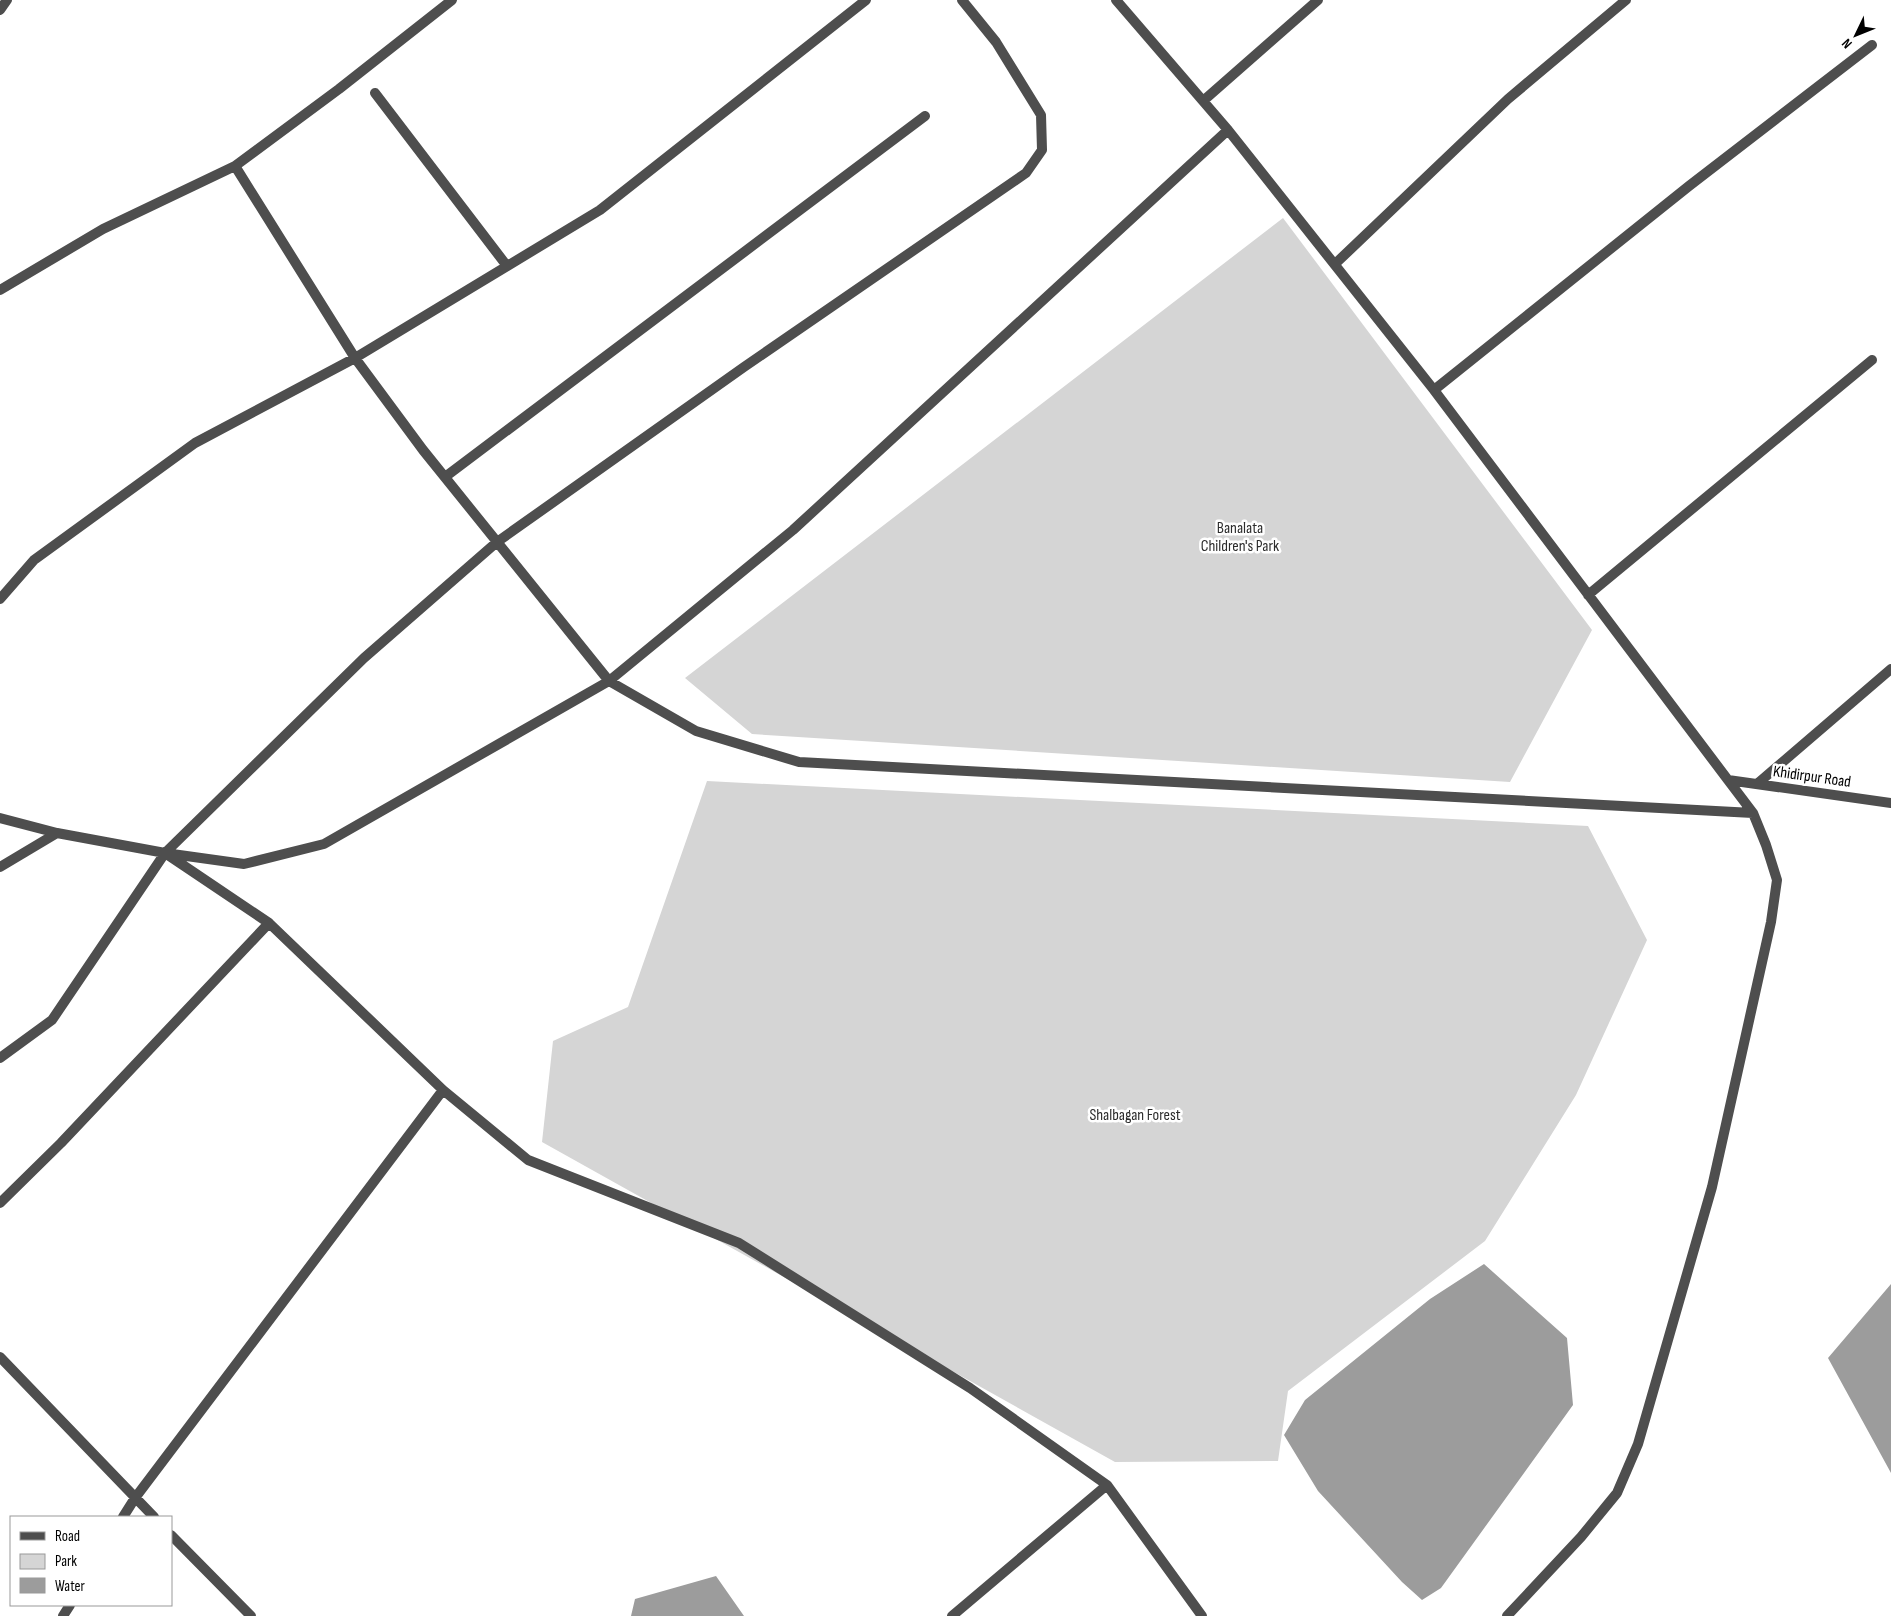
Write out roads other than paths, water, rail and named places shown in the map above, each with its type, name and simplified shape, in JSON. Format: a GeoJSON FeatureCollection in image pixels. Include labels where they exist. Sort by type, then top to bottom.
{"type":"FeatureCollection","features":[{"type":"Feature","properties":{"kind":"street"},"geometry":{"type":"LineString","coordinates":[[0,10],[7,0]]}},
{"type":"Feature","properties":{"kind":"street"},"geometry":{"type":"LineString","coordinates":[[0,599],[34,560],[195,443],[355,358],[600,210],[866,0]]}},
{"type":"Feature","properties":{"kind":"street"},"geometry":{"type":"LineString","coordinates":[[0,1058],[52,1020],[165,853],[364,658],[497,542],[744,367],[1026,173],[1042,150],[1041,115],[996,42],[962,0]]}},
{"type":"Feature","properties":{"kind":"street"},"geometry":{"type":"LineString","coordinates":[[1116,0],[1228,130],[1434,390],[1753,813],[1777,880],[1772,922],[1712,1187],[1638,1444],[1617,1493],[1581,1537],[1507,1616]]}},
{"type":"Feature","properties":{"kind":"street"},"geometry":{"type":"LineString","coordinates":[[1203,101],[1318,0]]}},
{"type":"Feature","properties":{"kind":"street"},"geometry":{"type":"LineString","coordinates":[[1335,264],[1508,99],[1626,0]]}},
{"type":"Feature","properties":{"kind":"street"},"geometry":{"type":"LineString","coordinates":[[0,290],[103,229],[235,166],[340,89],[448,1]]}},
{"type":"Feature","properties":{"kind":"street"},"geometry":{"type":"LineString","coordinates":[[1434,390],[1689,186],[1872,45]]}},
{"type":"Feature","properties":{"kind":"street"},"geometry":{"type":"LineString","coordinates":[[375,93],[507,266]]}},
{"type":"Feature","properties":{"kind":"street"},"geometry":{"type":"LineString","coordinates":[[445,477],[925,116]]}},
{"type":"Feature","properties":{"kind":"street"},"geometry":{"type":"LineString","coordinates":[[0,818],[57,833],[165,853],[244,864],[324,844],[609,681],[793,530],[1228,130]]}},
{"type":"Feature","properties":{"kind":"street"},"geometry":{"type":"LineString","coordinates":[[235,166],[355,358],[423,450],[609,681],[696,731],[799,762],[1753,813]]}},
{"type":"Feature","properties":{"kind":"street"},"geometry":{"type":"LineString","coordinates":[[1588,595],[1872,360]]}},
{"type":"Feature","properties":{"kind":"street"},"geometry":{"type":"LineString","coordinates":[[1757,784],[1891,669]]}},
{"type":"Feature","properties":{"kind":"street","name":"Khidirpur Road"},"geometry":{"type":"LineString","coordinates":[[1728,780],[1891,803]]}},
{"type":"Feature","properties":{"kind":"street"},"geometry":{"type":"LineString","coordinates":[[0,867],[57,833]]}},
{"type":"Feature","properties":{"kind":"street"},"geometry":{"type":"LineString","coordinates":[[165,853],[268,923],[443,1090],[528,1160],[739,1243],[970,1388],[1107,1485],[1202,1616]]}},
{"type":"Feature","properties":{"kind":"street"},"geometry":{"type":"LineString","coordinates":[[0,1203],[61,1143],[268,923]]}},
{"type":"Feature","properties":{"kind":"street"},"geometry":{"type":"LineString","coordinates":[[124,1516],[135,1498],[443,1090]]}},
{"type":"Feature","properties":{"kind":"street"},"geometry":{"type":"LineString","coordinates":[[0,1357],[153,1516]]}},
{"type":"Feature","properties":{"kind":"street"},"geometry":{"type":"LineString","coordinates":[[952,1616],[1107,1485]]}},
{"type":"Feature","properties":{"kind":"street"},"geometry":{"type":"LineString","coordinates":[[172,1536],[252,1616]]}},
{"type":"Feature","properties":{"kind":"water"},"geometry":{"type":"Polygon","coordinates":[[[1484,1264],[1567,1338],[1573,1405],[1441,1588],[1422,1600],[1402,1582],[1318,1491],[1284,1435],[1305,1400],[1430,1299],[1484,1264]]]}},
{"type":"Feature","properties":{"kind":"water"},"geometry":{"type":"Polygon","coordinates":[[[1891,1284],[1891,1473],[1828,1358],[1891,1284]]]}},
{"type":"Feature","properties":{"kind":"water"},"geometry":{"type":"Polygon","coordinates":[[[716,1576],[744,1616],[631,1616],[635,1599],[716,1576]]]}},
{"type":"Feature","properties":{"kind":"park label","name":"Banalata Children's Park"},"geometry":{"type":"Point","coordinates":[1240,537]}},
{"type":"Feature","properties":{"kind":"park label","name":"Shalbagan Forest"},"geometry":{"type":"Point","coordinates":[1135,1115]}}]}
